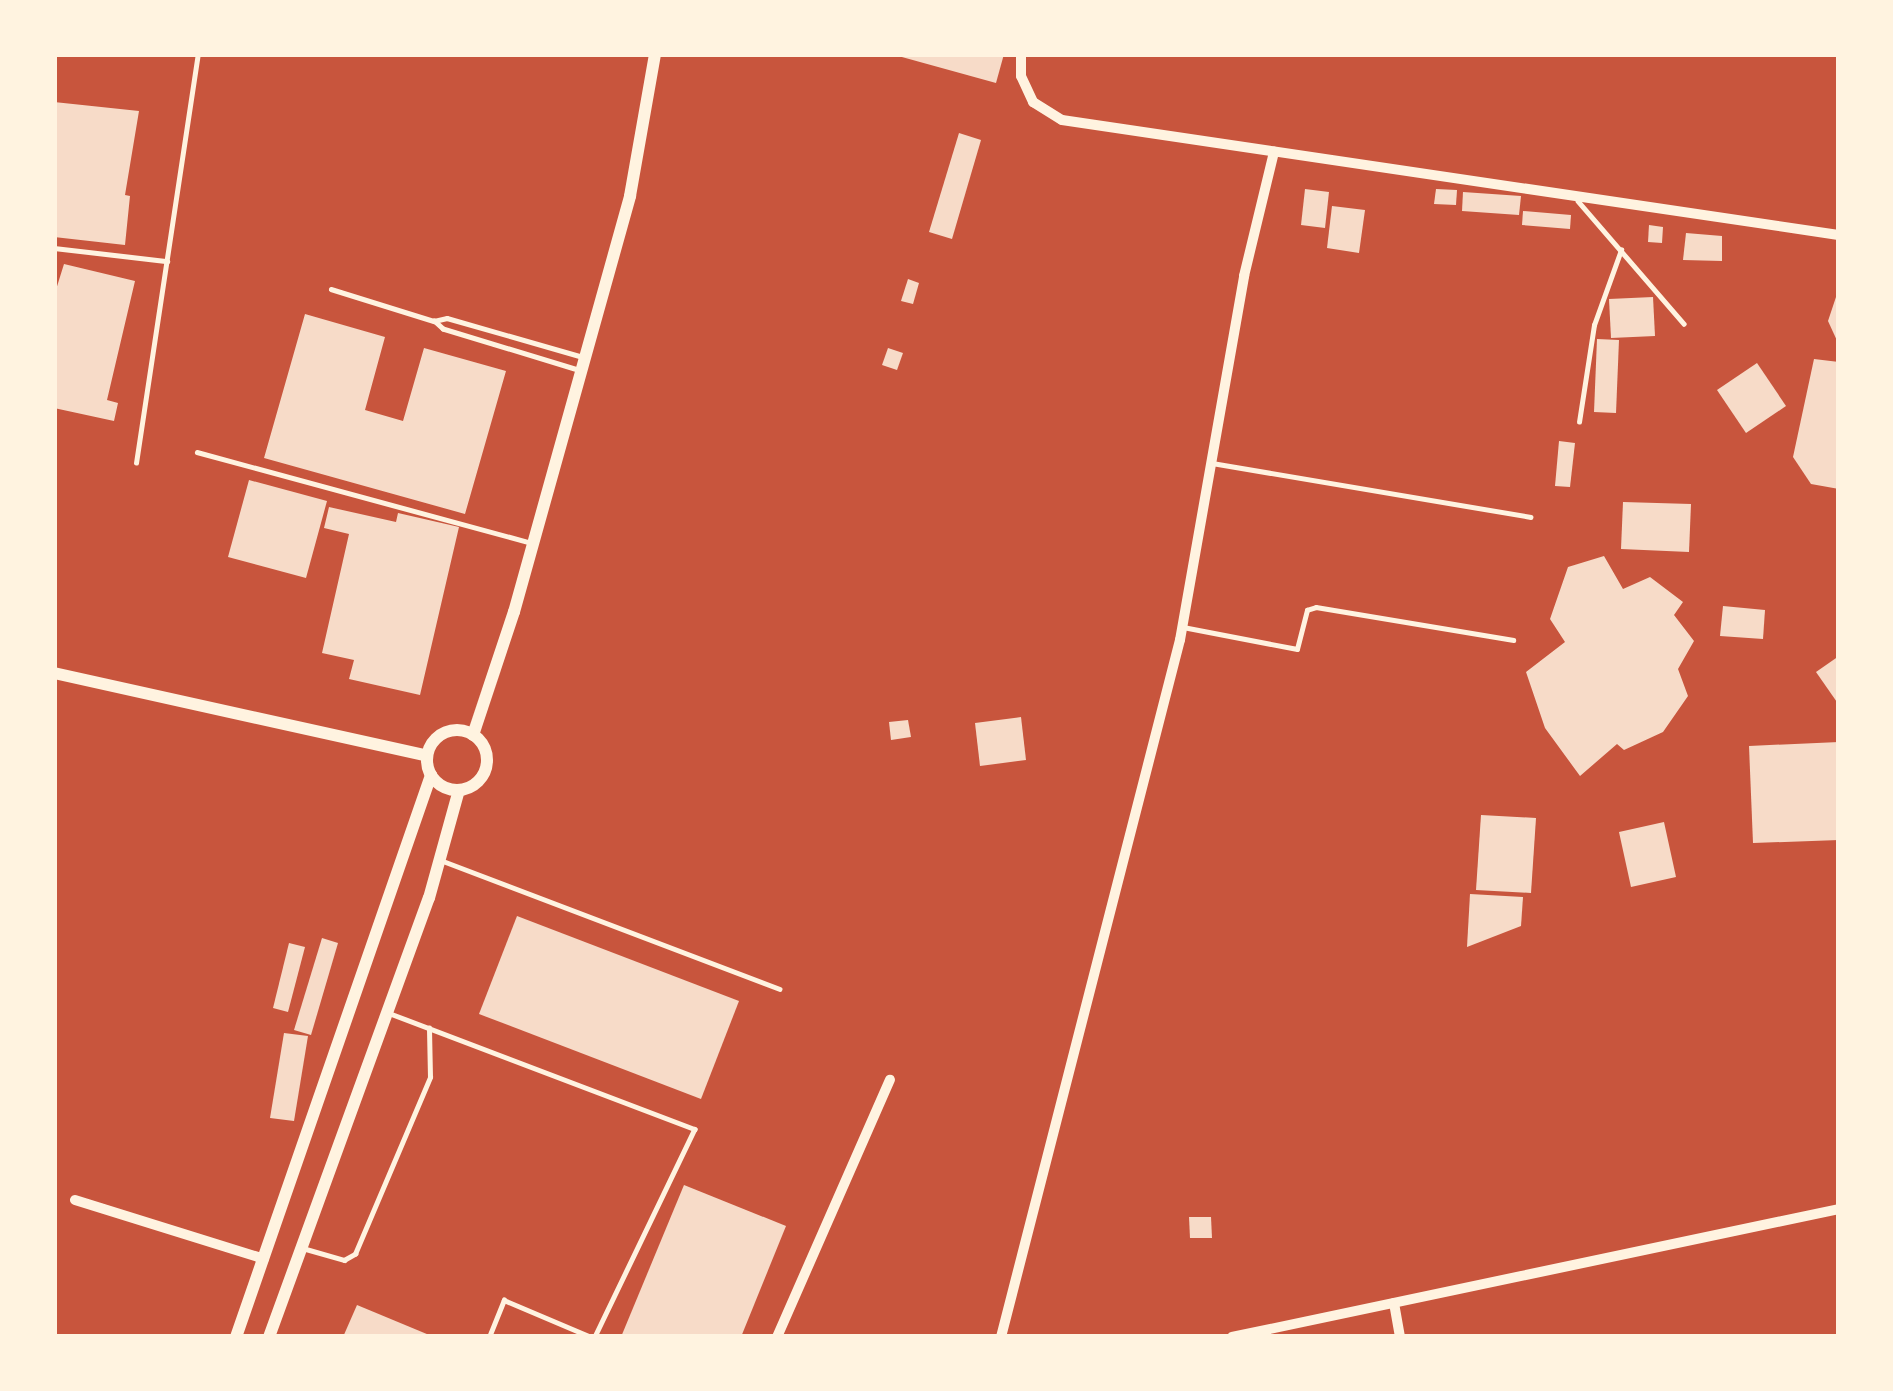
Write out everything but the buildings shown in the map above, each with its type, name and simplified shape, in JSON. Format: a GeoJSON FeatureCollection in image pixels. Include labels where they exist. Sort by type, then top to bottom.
{"type":"FeatureCollection","features":[{"type":"Feature","properties":{"kind":"street"},"geometry":{"type":"LineString","coordinates":[[473,735],[630,196],[655,54]]}},
{"type":"Feature","properties":{"kind":"street"},"geometry":{"type":"LineString","coordinates":[[1021,54],[1021,76],[1034,102],[1062,120],[1839,235]]}},
{"type":"Feature","properties":{"kind":"street"},"geometry":{"type":"LineString","coordinates":[[1001,1337],[1182,626],[1244,276],[1274,152]]}},
{"type":"Feature","properties":{"kind":"street"},"geometry":{"type":"LineString","coordinates":[[54,673],[427,756]]}},
{"type":"Feature","properties":{"kind":"street"},"geometry":{"type":"LineString","coordinates":[[427,756],[445,734],[473,735],[485,750],[485,770],[473,785],[445,788],[431,775]]}},
{"type":"Feature","properties":{"kind":"street"},"geometry":{"type":"LineString","coordinates":[[236,1337],[431,775],[427,756]]}},
{"type":"Feature","properties":{"kind":"street"},"geometry":{"type":"LineString","coordinates":[[269,1337],[442,860],[458,790]]}},
{"type":"Feature","properties":{"kind":"street"},"geometry":{"type":"LineString","coordinates":[[777,1337],[890,1080]]}},
{"type":"Feature","properties":{"kind":"street"},"geometry":{"type":"LineString","coordinates":[[75,1200],[264,1259]]}},
{"type":"Feature","properties":{"kind":"street"},"geometry":{"type":"LineString","coordinates":[[1232,1337],[1839,1209]]}},
{"type":"Feature","properties":{"kind":"street"},"geometry":{"type":"LineString","coordinates":[[1394,1303],[1400,1337]]}},
{"type":"Feature","properties":{"kind":"lane"},"geometry":{"type":"LineString","coordinates":[[136,463],[198,54]]}},
{"type":"Feature","properties":{"kind":"lane"},"geometry":{"type":"LineString","coordinates":[[1575,196],[1684,324]]}},
{"type":"Feature","properties":{"kind":"lane"},"geometry":{"type":"LineString","coordinates":[[54,248],[167,261]]}},
{"type":"Feature","properties":{"kind":"lane"},"geometry":{"type":"LineString","coordinates":[[1579,422],[1594,325],[1622,250]]}},
{"type":"Feature","properties":{"kind":"lane"},"geometry":{"type":"LineString","coordinates":[[331,289],[434,321],[443,329],[583,364]]}},
{"type":"Feature","properties":{"kind":"lane"},"geometry":{"type":"LineString","coordinates":[[434,321],[447,318],[583,364]]}},
{"type":"Feature","properties":{"kind":"lane"},"geometry":{"type":"LineString","coordinates":[[197,452],[531,544]]}},
{"type":"Feature","properties":{"kind":"lane"},"geometry":{"type":"LineString","coordinates":[[1212,463],[1530,517]]}},
{"type":"Feature","properties":{"kind":"lane"},"geometry":{"type":"LineString","coordinates":[[1182,626],[1297,649],[1307,610],[1316,607],[1513,640]]}},
{"type":"Feature","properties":{"kind":"lane"},"geometry":{"type":"LineString","coordinates":[[442,860],[779,989]]}},
{"type":"Feature","properties":{"kind":"lane"},"geometry":{"type":"LineString","coordinates":[[388,1013],[695,1129],[593,1337],[504,1300],[489,1337]]}},
{"type":"Feature","properties":{"kind":"lane"},"geometry":{"type":"LineString","coordinates":[[304,1248],[344,1260],[355,1254],[430,1077],[429,1028]]}}]}
